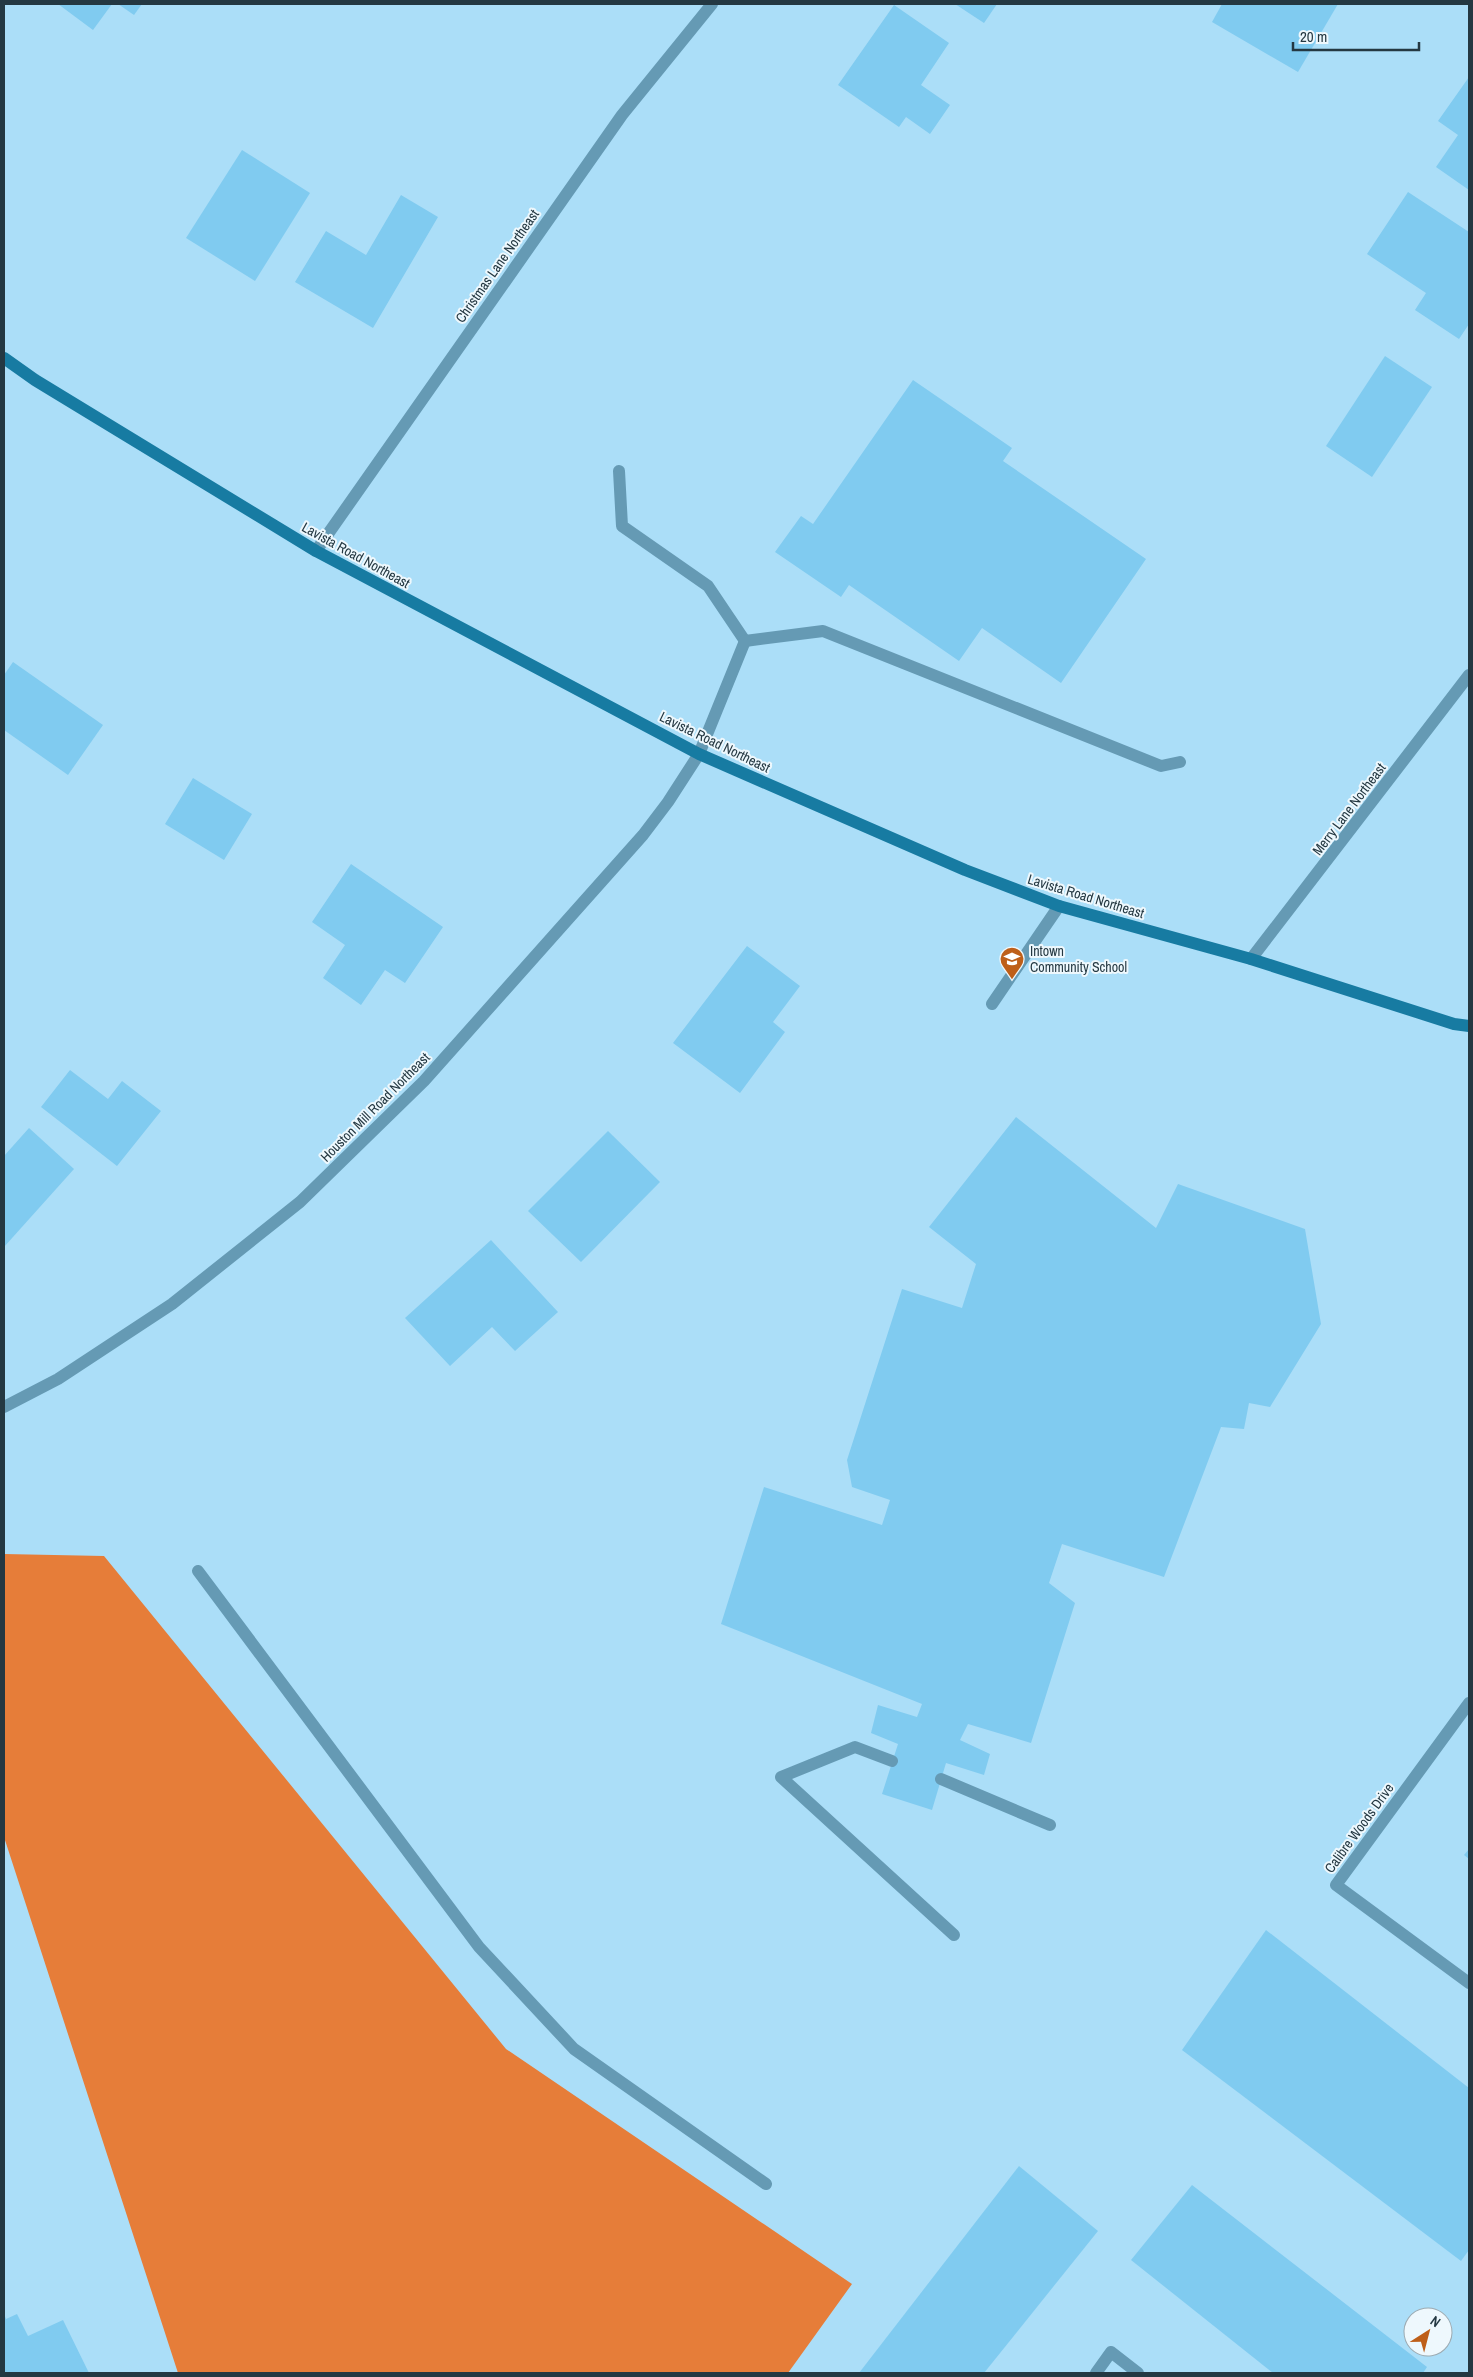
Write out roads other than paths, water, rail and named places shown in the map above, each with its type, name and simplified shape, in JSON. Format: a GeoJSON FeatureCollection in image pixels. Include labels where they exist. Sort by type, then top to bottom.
{"type":"FeatureCollection","features":[{"type":"Feature","properties":{"kind":"main road","name":"Lavista Road Northeast"},"geometry":{"type":"LineString","coordinates":[[4,358],[35,380],[316,551],[699,754],[965,870],[1060,906],[1251,959],[1454,1024],[1469,1026]]}},
{"type":"Feature","properties":{"kind":"street","name":"Christmas Lane Northeast"},"geometry":{"type":"LineString","coordinates":[[316,551],[622,115],[712,4]]}},
{"type":"Feature","properties":{"kind":"street"},"geometry":{"type":"LineString","coordinates":[[619,471],[622,526],[708,586],[745,641],[823,631],[1160,766],[1180,762]]}},
{"type":"Feature","properties":{"kind":"street","name":"Houston Mill Road Northeast"},"geometry":{"type":"LineString","coordinates":[[4,1407],[58,1379],[172,1304],[300,1202],[444,1058],[643,835],[668,802],[699,754],[745,641]]}},
{"type":"Feature","properties":{"kind":"street","name":"Merry Lane Northeast"},"geometry":{"type":"LineString","coordinates":[[1251,959],[1469,675]]}},
{"type":"Feature","properties":{"kind":"street"},"geometry":{"type":"LineString","coordinates":[[992,1004],[1060,906]]}},
{"type":"Feature","properties":{"kind":"street"},"geometry":{"type":"LineString","coordinates":[[198,1570],[479,1946],[574,2050],[766,2184]]}},
{"type":"Feature","properties":{"kind":"street","name":"Calibre Woods Drive"},"geometry":{"type":"LineString","coordinates":[[1469,1703],[1336,1885],[1469,1983]]}},
{"type":"Feature","properties":{"kind":"street"},"geometry":{"type":"LineString","coordinates":[[892,1761],[855,1747],[781,1777],[954,1935]]}},
{"type":"Feature","properties":{"kind":"street"},"geometry":{"type":"LineString","coordinates":[[941,1779],[1050,1825]]}},
{"type":"Feature","properties":{"kind":"street"},"geometry":{"type":"LineString","coordinates":[[1096,2373],[1112,2352],[1138,2373]]}},
{"type":"Feature","properties":{"kind":"place","name":"Intown Community School"},"geometry":{"type":"Point","coordinates":[1012,980]}}]}
